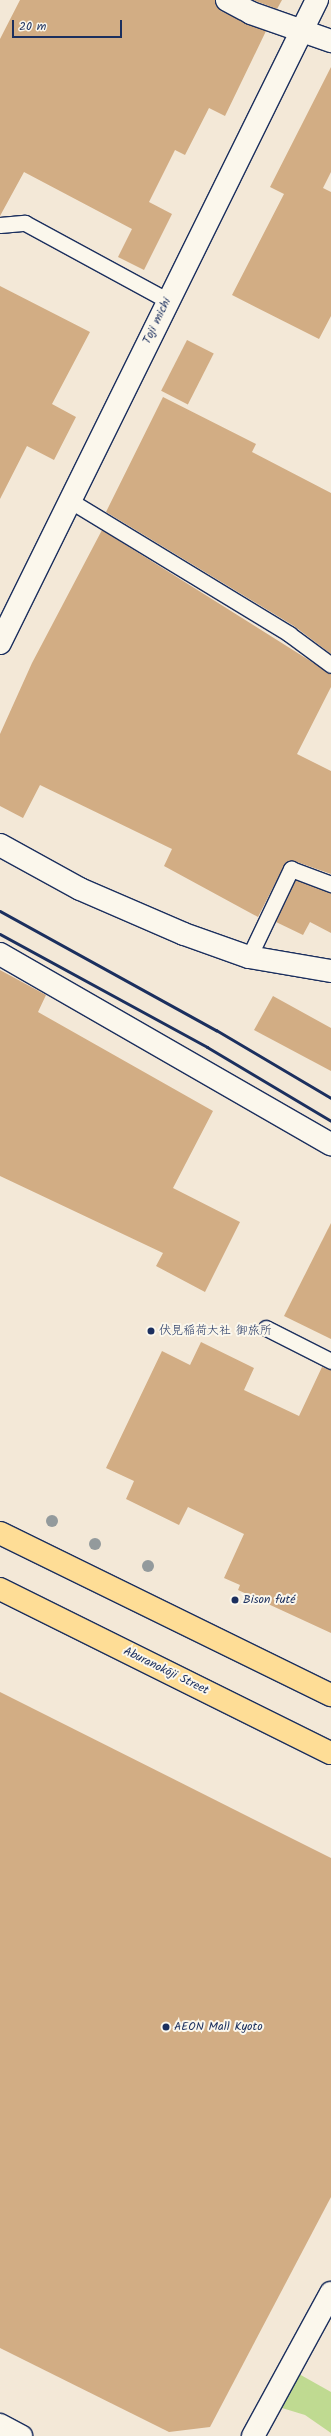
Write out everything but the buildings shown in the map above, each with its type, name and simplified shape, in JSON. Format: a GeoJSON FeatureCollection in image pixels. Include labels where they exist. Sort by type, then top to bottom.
{"type":"FeatureCollection","features":[{"type":"Feature","properties":{"kind":"highway"},"geometry":{"type":"LineString","coordinates":[[0,1533],[330,1690]]}},
{"type":"Feature","properties":{"kind":"highway","name":"Aburanokōji Street"},"geometry":{"type":"LineString","coordinates":[[0,1589],[331,1753]]}},
{"type":"Feature","properties":{"kind":"street"},"geometry":{"type":"LineString","coordinates":[[227,0],[251,13],[302,28],[331,41]]}},
{"type":"Feature","properties":{"kind":"street","name":"Toji michi"},"geometry":{"type":"LineString","coordinates":[[0,643],[167,300],[317,0]]}},
{"type":"Feature","properties":{"kind":"street"},"geometry":{"type":"LineString","coordinates":[[0,845],[87,892],[184,934],[249,957],[331,971]]}},
{"type":"Feature","properties":{"kind":"street"},"geometry":{"type":"LineString","coordinates":[[0,954],[331,1144]]}},
{"type":"Feature","properties":{"kind":"street"},"geometry":{"type":"LineString","coordinates":[[253,2436],[331,2293]]}},
{"type":"Feature","properties":{"kind":"street"},"geometry":{"type":"LineString","coordinates":[[0,2425],[21,2436]]}},
{"type":"Feature","properties":{"kind":"lane"},"geometry":{"type":"LineString","coordinates":[[0,225],[25,223],[167,300]]}},
{"type":"Feature","properties":{"kind":"lane"},"geometry":{"type":"LineString","coordinates":[[69,500],[289,634],[331,665]]}},
{"type":"Feature","properties":{"kind":"lane"},"geometry":{"type":"LineString","coordinates":[[249,957],[291,869],[331,884]]}},
{"type":"Feature","properties":{"kind":"lane"},"geometry":{"type":"LineString","coordinates":[[266,1328],[331,1361]]}},
{"type":"Feature","properties":{"kind":"green space"},"geometry":{"type":"Polygon","coordinates":[[[299,2374],[331,2392],[331,2433],[305,2415],[282,2408],[299,2374]]]}},
{"type":"Feature","properties":{"kind":"railway"},"geometry":{"type":"LineString","coordinates":[[0,911],[216,1030],[331,1098]]}},
{"type":"Feature","properties":{"kind":"railway"},"geometry":{"type":"LineString","coordinates":[[0,934],[207,1047],[331,1121]]}},
{"type":"Feature","properties":{"kind":"place","name":"伏見稲荷大社 御旅所"},"geometry":{"type":"Point","coordinates":[151,1331]}},
{"type":"Feature","properties":{"kind":"place","name":"Bison futé"},"geometry":{"type":"Point","coordinates":[235,1600]}},
{"type":"Feature","properties":{"kind":"place","name":"AEON Mall Kyoto"},"geometry":{"type":"Point","coordinates":[166,2027]}}]}
